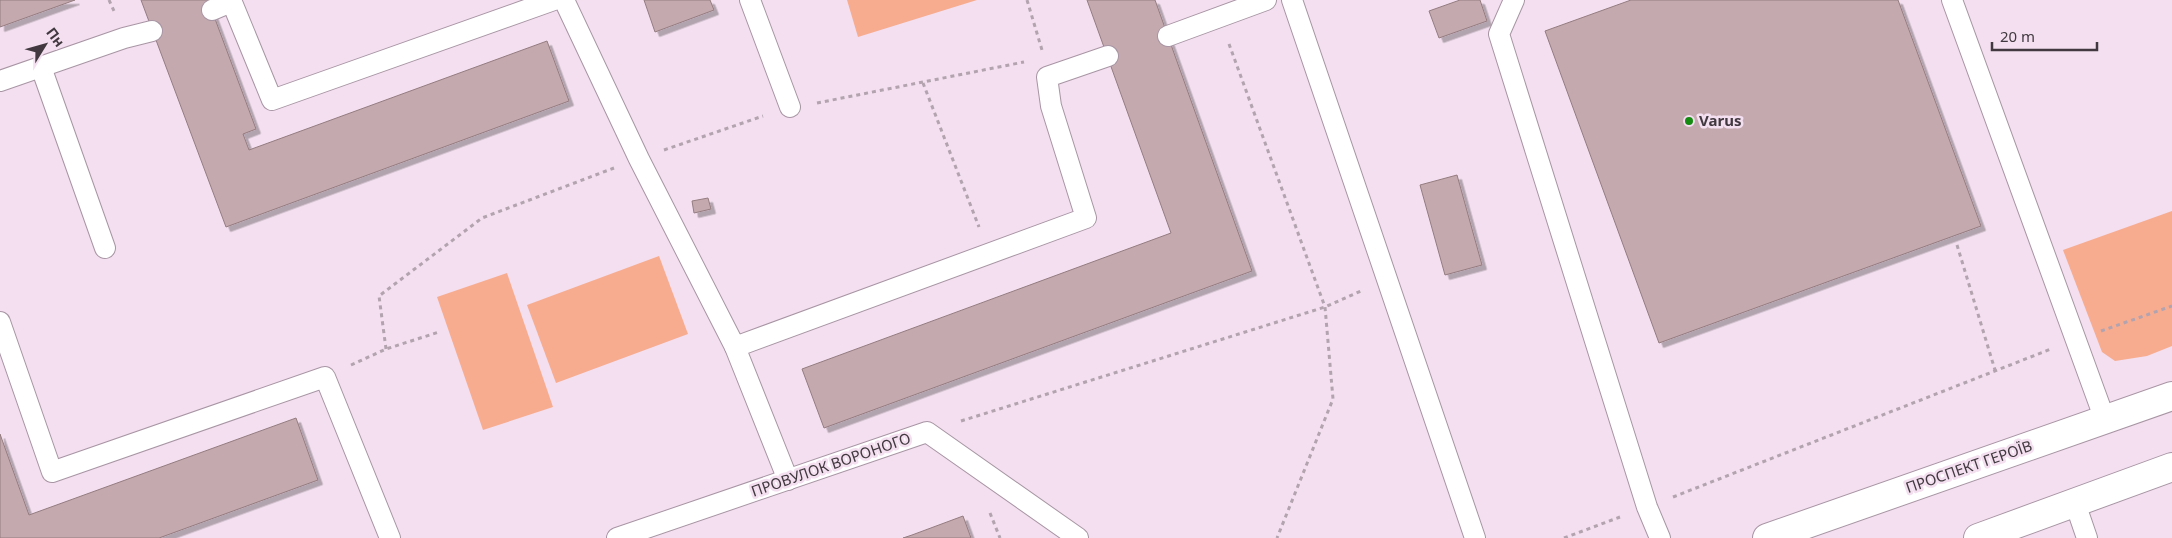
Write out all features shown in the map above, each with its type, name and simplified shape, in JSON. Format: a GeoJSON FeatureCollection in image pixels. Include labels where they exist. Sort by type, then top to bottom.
{"type":"FeatureCollection","features":[{"type":"Feature","properties":{"kind":"main road","name":"ПРОСПЕКТ ГЕРОЇВ"},"geometry":{"type":"LineString","coordinates":[[1767,538],[2172,396]]}},
{"type":"Feature","properties":{"kind":"main road"},"geometry":{"type":"LineString","coordinates":[[1978,538],[2172,468]]}},
{"type":"Feature","properties":{"kind":"lane"},"geometry":{"type":"LineString","coordinates":[[212,10],[231,1],[272,100],[554,0]]}},
{"type":"Feature","properties":{"kind":"lane"},"geometry":{"type":"LineString","coordinates":[[564,0],[639,159],[735,347],[788,480]]}},
{"type":"Feature","properties":{"kind":"lane"},"geometry":{"type":"LineString","coordinates":[[750,0],[790,107]]}},
{"type":"Feature","properties":{"kind":"lane"},"geometry":{"type":"LineString","coordinates":[[1168,36],[1266,0]]}},
{"type":"Feature","properties":{"kind":"lane"},"geometry":{"type":"LineString","coordinates":[[1292,0],[1475,538]]}},
{"type":"Feature","properties":{"kind":"lane"},"geometry":{"type":"LineString","coordinates":[[1514,0],[1499,34],[1647,507],[1660,538]]}},
{"type":"Feature","properties":{"kind":"lane"},"geometry":{"type":"LineString","coordinates":[[1952,0],[2105,420]]}},
{"type":"Feature","properties":{"kind":"lane"},"geometry":{"type":"LineString","coordinates":[[0,81],[124,38],[152,31]]}},
{"type":"Feature","properties":{"kind":"lane"},"geometry":{"type":"LineString","coordinates":[[735,347],[1086,218],[1051,106],[1047,77],[1108,56]]}},
{"type":"Feature","properties":{"kind":"lane"},"geometry":{"type":"LineString","coordinates":[[41,67],[105,248]]}},
{"type":"Feature","properties":{"kind":"lane"},"geometry":{"type":"LineString","coordinates":[[0,322],[52,472],[325,377],[390,538]]}},
{"type":"Feature","properties":{"kind":"lane","name":"ПРОВУЛОК ВОРОНОГО"},"geometry":{"type":"LineString","coordinates":[[617,538],[927,432],[1078,538]]}},
{"type":"Feature","properties":{"kind":"lane"},"geometry":{"type":"LineString","coordinates":[[2075,503],[2087,538]]}},
{"type":"Feature","properties":{"kind":"path"},"geometry":{"type":"LineString","coordinates":[[1027,0],[1045,57],[1047,77]]}},
{"type":"Feature","properties":{"kind":"path"},"geometry":{"type":"LineString","coordinates":[[1219,17],[1325,307],[1333,399],[1277,538]]}},
{"type":"Feature","properties":{"kind":"path"},"geometry":{"type":"LineString","coordinates":[[386,349],[379,296],[482,218],[639,159],[790,107],[847,99],[1045,57]]}},
{"type":"Feature","properties":{"kind":"path"},"geometry":{"type":"LineString","coordinates":[[923,83],[989,254]]}},
{"type":"Feature","properties":{"kind":"path"},"geometry":{"type":"LineString","coordinates":[[1564,538],[1995,370],[1957,245]]}},
{"type":"Feature","properties":{"kind":"path"},"geometry":{"type":"LineString","coordinates":[[927,432],[1325,307],[1387,280]]}},
{"type":"Feature","properties":{"kind":"path"},"geometry":{"type":"LineString","coordinates":[[325,377],[386,349],[439,332]]}},
{"type":"Feature","properties":{"kind":"shaded area"},"geometry":{"type":"Polygon","coordinates":[[[847,0],[977,0],[858,37],[847,0]]]}},
{"type":"Feature","properties":{"kind":"shaded area"},"geometry":{"type":"Polygon","coordinates":[[[2172,211],[2172,346],[2147,356],[2115,361],[2102,352],[2063,250],[2172,211]]]}},
{"type":"Feature","properties":{"kind":"shaded area"},"geometry":{"type":"Polygon","coordinates":[[[659,256],[688,334],[556,383],[527,305],[659,256]]]}},
{"type":"Feature","properties":{"kind":"shaded area"},"geometry":{"type":"Polygon","coordinates":[[[507,273],[553,407],[483,430],[437,297],[507,273]]]}},
{"type":"Feature","properties":{"kind":"building"},"geometry":{"type":"Polygon","coordinates":[[[0,0],[75,0],[0,27],[0,0]]]}},
{"type":"Feature","properties":{"kind":"building"},"geometry":{"type":"Polygon","coordinates":[[[141,0],[208,0],[256,129],[243,134],[249,150],[547,41],[569,101],[226,227],[141,0]]]}},
{"type":"Feature","properties":{"kind":"building"},"geometry":{"type":"Polygon","coordinates":[[[644,0],[710,0],[714,10],[655,32],[644,0]]]}},
{"type":"Feature","properties":{"kind":"building"},"geometry":{"type":"Polygon","coordinates":[[[1087,0],[1155,0],[1252,271],[824,428],[802,369],[1171,233],[1087,0]]]}},
{"type":"Feature","properties":{"kind":"building"},"geometry":{"type":"Polygon","coordinates":[[[1460,0],[1480,0],[1487,21],[1439,38],[1429,11],[1460,0]]]}},
{"type":"Feature","properties":{"kind":"building"},"geometry":{"type":"Polygon","coordinates":[[[1631,0],[1898,0],[1981,226],[1659,343],[1545,31],[1631,0]]]}},
{"type":"Feature","properties":{"kind":"building"},"geometry":{"type":"Polygon","coordinates":[[[1457,175],[1482,265],[1445,275],[1420,185],[1457,175]]]}},
{"type":"Feature","properties":{"kind":"building"},"geometry":{"type":"Polygon","coordinates":[[[708,198],[711,209],[694,213],[692,201],[708,198]]]}},
{"type":"Feature","properties":{"kind":"building"},"geometry":{"type":"Polygon","coordinates":[[[296,418],[318,480],[159,538],[0,538],[0,434],[29,515],[296,418]]]}},
{"type":"Feature","properties":{"kind":"building"},"geometry":{"type":"Polygon","coordinates":[[[963,516],[971,538],[903,538],[912,535],[963,516]]]}},
{"type":"Feature","properties":{"kind":"place","name":"Varus"},"geometry":{"type":"Point","coordinates":[1689,121]}}]}
